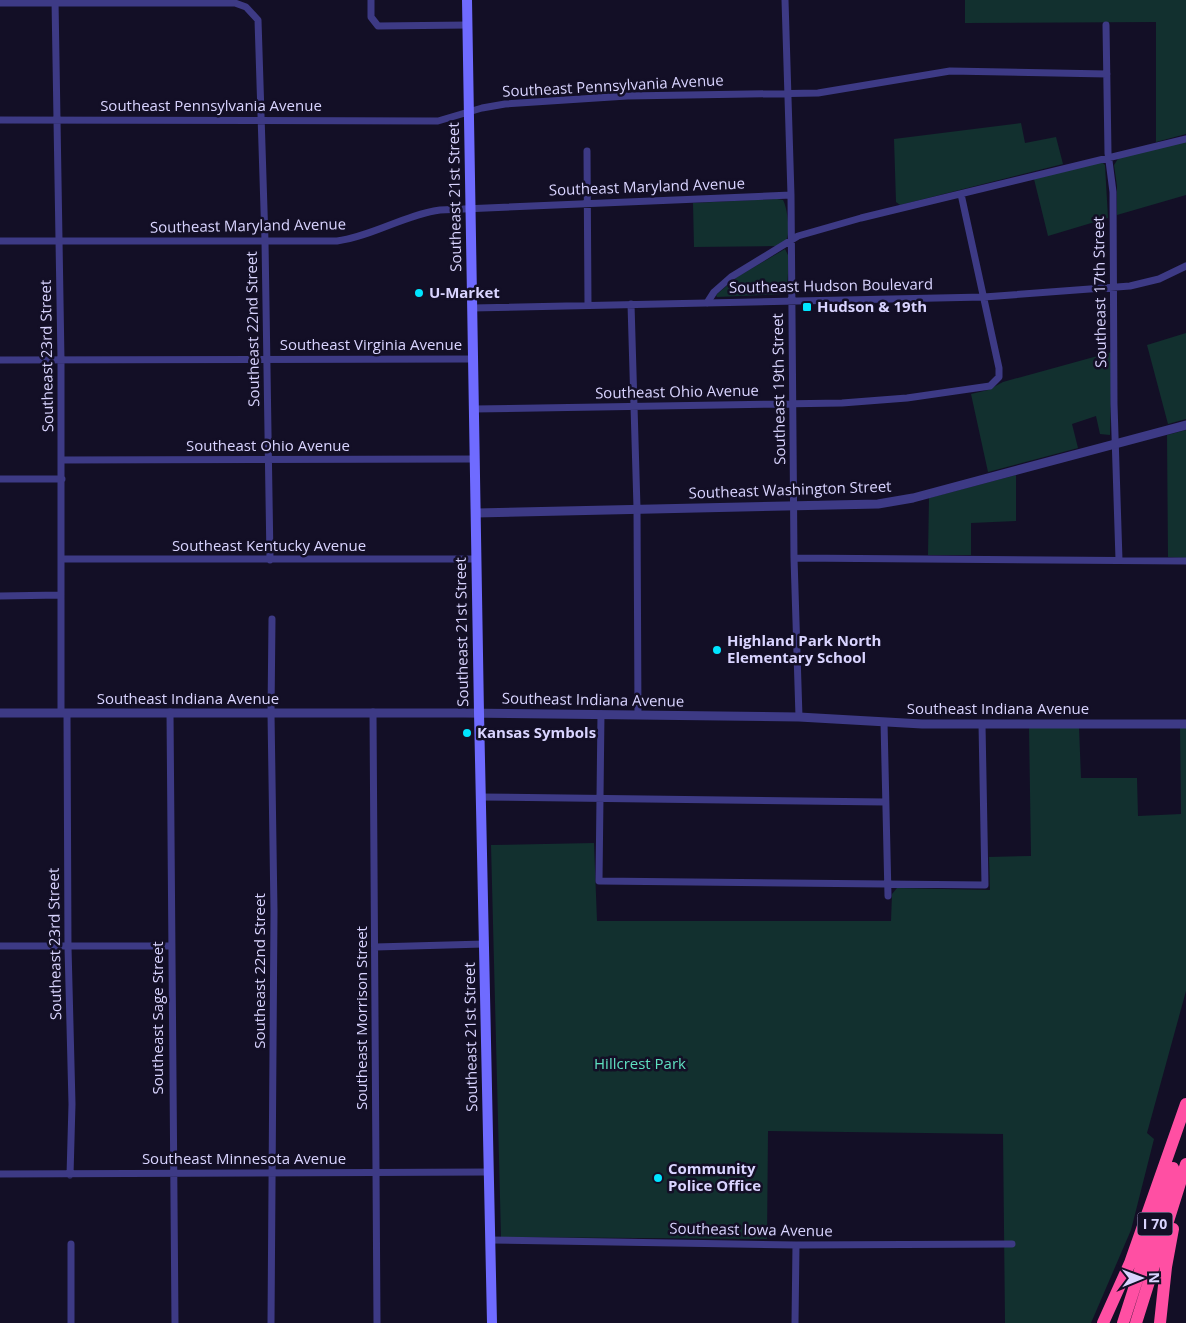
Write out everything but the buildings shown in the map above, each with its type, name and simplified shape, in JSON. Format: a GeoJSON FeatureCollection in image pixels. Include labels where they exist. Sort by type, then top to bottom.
{"type":"FeatureCollection","features":[{"type":"Feature","properties":{"kind":"highway"},"geometry":{"type":"LineString","coordinates":[[1103,1323],[1130,1262],[1186,1104]]}},
{"type":"Feature","properties":{"kind":"highway","name":"I 70"},"geometry":{"type":"LineString","coordinates":[[1123,1323],[1186,1125]]}},
{"type":"Feature","properties":{"kind":"highway","name":"I 70"},"geometry":{"type":"LineString","coordinates":[[1136,1323],[1186,1164]]}},
{"type":"Feature","properties":{"kind":"highway"},"geometry":{"type":"LineString","coordinates":[[1160,1323],[1166,1267],[1174,1222],[1174,1202]]}},
{"type":"Feature","properties":{"kind":"main road","name":"Southeast 21st Street"},"geometry":{"type":"LineString","coordinates":[[467,0],[480,797],[492,1323]]}},
{"type":"Feature","properties":{"kind":"street"},"geometry":{"type":"LineString","coordinates":[[371,0],[371,17],[378,26],[468,25]]}},
{"type":"Feature","properties":{"kind":"street","name":"Southeast 19th Street"},"geometry":{"type":"LineString","coordinates":[[785,0],[786,94],[791,195],[794,558],[799,717]]}},
{"type":"Feature","properties":{"kind":"street"},"geometry":{"type":"LineString","coordinates":[[0,2],[55,1]]}},
{"type":"Feature","properties":{"kind":"street","name":"Southeast 22nd Street"},"geometry":{"type":"LineString","coordinates":[[55,1],[240,4],[250,10],[259,26],[265,241],[270,560]]}},
{"type":"Feature","properties":{"kind":"street","name":"Southeast 23rd Street"},"geometry":{"type":"LineString","coordinates":[[55,1],[62,360],[61,596],[72,1104],[70,1175]]}},
{"type":"Feature","properties":{"kind":"street","name":"Southeast 17th Street"},"geometry":{"type":"LineString","coordinates":[[1106,25],[1109,157],[1113,192],[1115,444],[1119,560]]}},
{"type":"Feature","properties":{"kind":"street","name":"Southeast Pennsylvania Avenue"},"geometry":{"type":"LineString","coordinates":[[0,120],[438,121],[505,104],[591,98],[827,93],[950,71],[1107,74]]}},
{"type":"Feature","properties":{"kind":"street"},"geometry":{"type":"LineString","coordinates":[[707,303],[714,292],[731,277],[798,236],[860,218],[1186,138]]}},
{"type":"Feature","properties":{"kind":"street"},"geometry":{"type":"LineString","coordinates":[[587,151],[588,305]]}},
{"type":"Feature","properties":{"kind":"street"},"geometry":{"type":"LineString","coordinates":[[961,194],[984,297]]}},
{"type":"Feature","properties":{"kind":"street","name":"Southeast Maryland Avenue"},"geometry":{"type":"LineString","coordinates":[[0,241],[328,241],[352,239],[425,212],[586,202],[791,195]]}},
{"type":"Feature","properties":{"kind":"street","name":"Southeast Hudson Boulevard"},"geometry":{"type":"LineString","coordinates":[[472,308],[984,297],[1145,283],[1186,266]]}},
{"type":"Feature","properties":{"kind":"street","name":"Southeast Ohio Avenue"},"geometry":{"type":"LineString","coordinates":[[474,408],[842,403],[907,398],[990,386],[997,380],[999,368],[984,297]]}},
{"type":"Feature","properties":{"kind":"street"},"geometry":{"type":"LineString","coordinates":[[631,304],[636,508],[638,714]]}},
{"type":"Feature","properties":{"kind":"street","name":"Southeast Virginia Avenue"},"geometry":{"type":"LineString","coordinates":[[0,360],[473,359]]}},
{"type":"Feature","properties":{"kind":"street","name":"Southeast Washington Street"},"geometry":{"type":"LineString","coordinates":[[476,513],[893,502],[1186,425]]}},
{"type":"Feature","properties":{"kind":"street","name":"Southeast Ohio Avenue"},"geometry":{"type":"LineString","coordinates":[[61,460],[475,459]]}},
{"type":"Feature","properties":{"kind":"street"},"geometry":{"type":"LineString","coordinates":[[0,479],[62,479]]}},
{"type":"Feature","properties":{"kind":"street"},"geometry":{"type":"LineString","coordinates":[[794,558],[1186,561]]}},
{"type":"Feature","properties":{"kind":"street","name":"Southeast Kentucky Avenue"},"geometry":{"type":"LineString","coordinates":[[61,559],[476,559]]}},
{"type":"Feature","properties":{"kind":"street"},"geometry":{"type":"LineString","coordinates":[[0,596],[61,596]]}},
{"type":"Feature","properties":{"kind":"street","name":"Southeast 22nd Street"},"geometry":{"type":"LineString","coordinates":[[271,1323],[274,1173],[272,619]]}},
{"type":"Feature","properties":{"kind":"street","name":"Southeast Sage Street"},"geometry":{"type":"LineString","coordinates":[[170,712],[175,1323]]}},
{"type":"Feature","properties":{"kind":"street","name":"Southeast Indiana Avenue"},"geometry":{"type":"LineString","coordinates":[[0,713],[373,712],[638,714],[799,717],[884,722],[982,724],[1186,724]]}},
{"type":"Feature","properties":{"kind":"street","name":"Southeast Morrison Street"},"geometry":{"type":"LineString","coordinates":[[373,712],[377,1323]]}},
{"type":"Feature","properties":{"kind":"street"},"geometry":{"type":"LineString","coordinates":[[601,714],[599,880],[985,885],[982,724]]}},
{"type":"Feature","properties":{"kind":"street"},"geometry":{"type":"LineString","coordinates":[[884,722],[888,896]]}},
{"type":"Feature","properties":{"kind":"street"},"geometry":{"type":"LineString","coordinates":[[480,797],[885,802]]}},
{"type":"Feature","properties":{"kind":"street"},"geometry":{"type":"LineString","coordinates":[[375,947],[484,944]]}},
{"type":"Feature","properties":{"kind":"street"},"geometry":{"type":"LineString","coordinates":[[0,946],[171,946]]}},
{"type":"Feature","properties":{"kind":"street","name":"Southeast Minnesota Avenue"},"geometry":{"type":"LineString","coordinates":[[0,1174],[489,1172]]}},
{"type":"Feature","properties":{"kind":"street","name":"Southeast Iowa Avenue"},"geometry":{"type":"LineString","coordinates":[[490,1240],[796,1245],[1012,1244]]}},
{"type":"Feature","properties":{"kind":"street"},"geometry":{"type":"LineString","coordinates":[[71,1244],[72,1323]]}},
{"type":"Feature","properties":{"kind":"street"},"geometry":{"type":"LineString","coordinates":[[795,1323],[796,1245]]}},
{"type":"Feature","properties":{"kind":"green space"},"geometry":{"type":"Polygon","coordinates":[[[965,0],[1186,0],[1186,134],[1156,142],[1156,22],[965,23],[965,0]]]}},
{"type":"Feature","properties":{"kind":"green space"},"geometry":{"type":"Polygon","coordinates":[[[1021,123],[1025,143],[1056,137],[1063,164],[900,205],[896,202],[894,139],[1021,123]]]}},
{"type":"Feature","properties":{"kind":"green space"},"geometry":{"type":"Polygon","coordinates":[[[1186,141],[1186,195],[1117,215],[1117,186],[1114,165],[1121,154],[1186,141]]]}},
{"type":"Feature","properties":{"kind":"green space"},"geometry":{"type":"Polygon","coordinates":[[[1102,162],[1105,165],[1108,218],[1048,236],[1034,179],[1102,162]]]}},
{"type":"Feature","properties":{"kind":"green space"},"geometry":{"type":"Polygon","coordinates":[[[783,200],[788,220],[787,237],[783,242],[776,246],[694,247],[693,203],[783,200]]]}},
{"type":"Feature","properties":{"kind":"green space"},"geometry":{"type":"Polygon","coordinates":[[[785,249],[789,257],[787,290],[785,294],[717,297],[716,295],[737,277],[785,249]]]}},
{"type":"Feature","properties":{"kind":"green space"},"geometry":{"type":"Polygon","coordinates":[[[1186,333],[1186,419],[1168,424],[1147,345],[1186,333]]]}},
{"type":"Feature","properties":{"kind":"green space"},"geometry":{"type":"Polygon","coordinates":[[[1112,352],[1110,435],[1100,434],[1096,416],[1072,424],[1078,448],[988,472],[971,394],[988,390],[1003,382],[1112,352]]]}},
{"type":"Feature","properties":{"kind":"green space"},"geometry":{"type":"Polygon","coordinates":[[[1186,430],[1186,558],[1168,557],[1167,435],[1186,430]]]}},
{"type":"Feature","properties":{"kind":"green space"},"geometry":{"type":"Polygon","coordinates":[[[1016,475],[1016,521],[971,523],[971,555],[928,555],[929,498],[1016,475]]]}},
{"type":"Feature","properties":{"kind":"green space","name":"Hillcrest Park"},"geometry":{"type":"Polygon","coordinates":[[[1180,726],[1186,727],[1186,991],[1147,1133],[1154,1139],[1131,1230],[1091,1323],[1005,1323],[1003,1134],[768,1131],[767,1239],[501,1237],[491,845],[594,843],[597,921],[891,921],[892,894],[897,888],[990,890],[989,857],[1031,856],[1029,727],[1079,727],[1081,778],[1137,778],[1138,816],[1181,814],[1180,726]]]}},
{"type":"Feature","properties":{"kind":"place","name":"U-Market"},"geometry":{"type":"Point","coordinates":[419,293]}},
{"type":"Feature","properties":{"kind":"place","name":"Hudson & 19th"},"geometry":{"type":"Point","coordinates":[807,307]}},
{"type":"Feature","properties":{"kind":"place","name":"Highland Park North Elementary School"},"geometry":{"type":"Point","coordinates":[717,650]}},
{"type":"Feature","properties":{"kind":"place","name":"Kansas Symbols"},"geometry":{"type":"Point","coordinates":[467,733]}},
{"type":"Feature","properties":{"kind":"place","name":"Community Police Office"},"geometry":{"type":"Point","coordinates":[658,1178]}}]}
